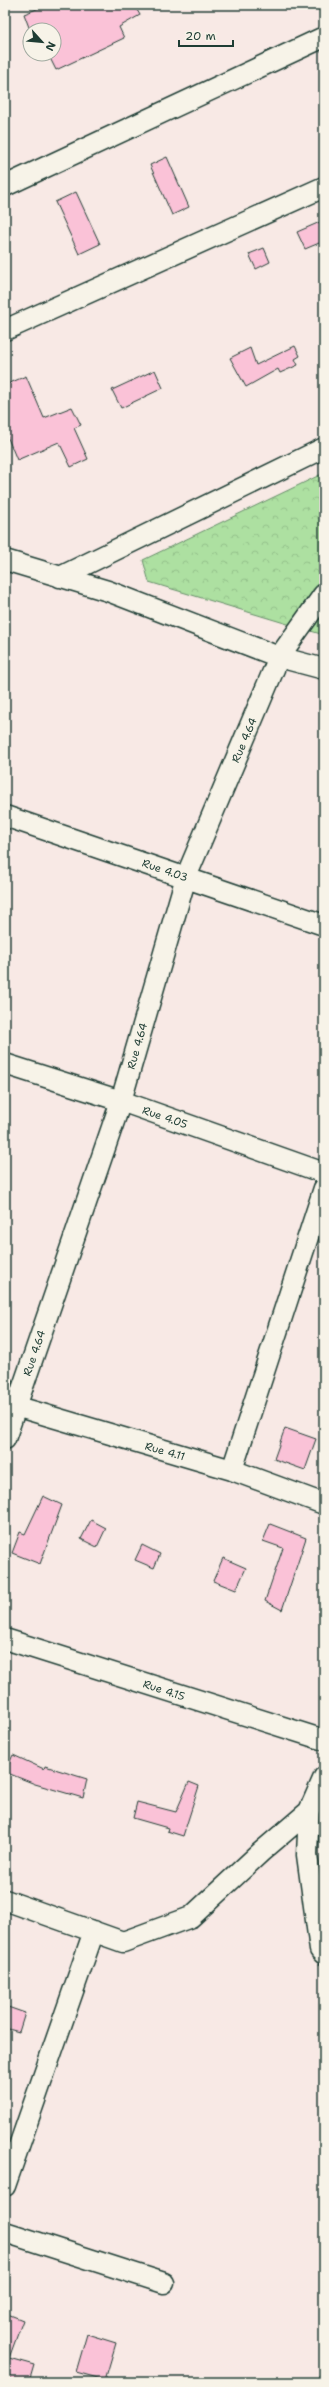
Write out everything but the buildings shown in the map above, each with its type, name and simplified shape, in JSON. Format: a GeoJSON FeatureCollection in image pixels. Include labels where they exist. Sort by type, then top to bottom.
{"type":"FeatureCollection","features":[{"type":"Feature","properties":{"kind":"street"},"geometry":{"type":"LineString","coordinates":[[5,186],[324,36]]}},
{"type":"Feature","properties":{"kind":"street"},"geometry":{"type":"LineString","coordinates":[[5,330],[324,187]]}},
{"type":"Feature","properties":{"kind":"street"},"geometry":{"type":"LineString","coordinates":[[60,577],[324,448]]}},
{"type":"Feature","properties":{"kind":"street"},"geometry":{"type":"LineString","coordinates":[[5,560],[108,591],[280,657],[324,669]]}},
{"type":"Feature","properties":{"kind":"street","name":"Rue 4.64"},"geometry":{"type":"LineString","coordinates":[[5,1439],[10,1405],[121,1101],[186,877],[280,657],[324,594]]}},
{"type":"Feature","properties":{"kind":"street","name":"Rue 4.03"},"geometry":{"type":"LineString","coordinates":[[5,816],[324,925]]}},
{"type":"Feature","properties":{"kind":"street","name":"Rue 4.05"},"geometry":{"type":"LineString","coordinates":[[5,1064],[121,1101],[324,1173]]}},
{"type":"Feature","properties":{"kind":"street"},"geometry":{"type":"LineString","coordinates":[[232,1470],[324,1188]]}},
{"type":"Feature","properties":{"kind":"street","name":"Rue 4.11"},"geometry":{"type":"LineString","coordinates":[[10,1405],[232,1470],[324,1504]]}},
{"type":"Feature","properties":{"kind":"street","name":"Rue 4.15"},"geometry":{"type":"LineString","coordinates":[[5,1639],[324,1740]]}},
{"type":"Feature","properties":{"kind":"street"},"geometry":{"type":"LineString","coordinates":[[324,1777],[309,1811],[307,1855],[320,1950],[324,1954]]}},
{"type":"Feature","properties":{"kind":"street"},"geometry":{"type":"LineString","coordinates":[[5,1900],[123,1942],[191,1917],[261,1852],[309,1811]]}},
{"type":"Feature","properties":{"kind":"street"},"geometry":{"type":"LineString","coordinates":[[5,2186],[94,1931]]}},
{"type":"Feature","properties":{"kind":"street"},"geometry":{"type":"LineString","coordinates":[[5,2232],[164,2283]]}},
{"type":"Feature","properties":{"kind":"green space"},"geometry":{"type":"Polygon","coordinates":[[[324,473],[324,635],[149,582],[143,560],[324,473]]]}}]}
